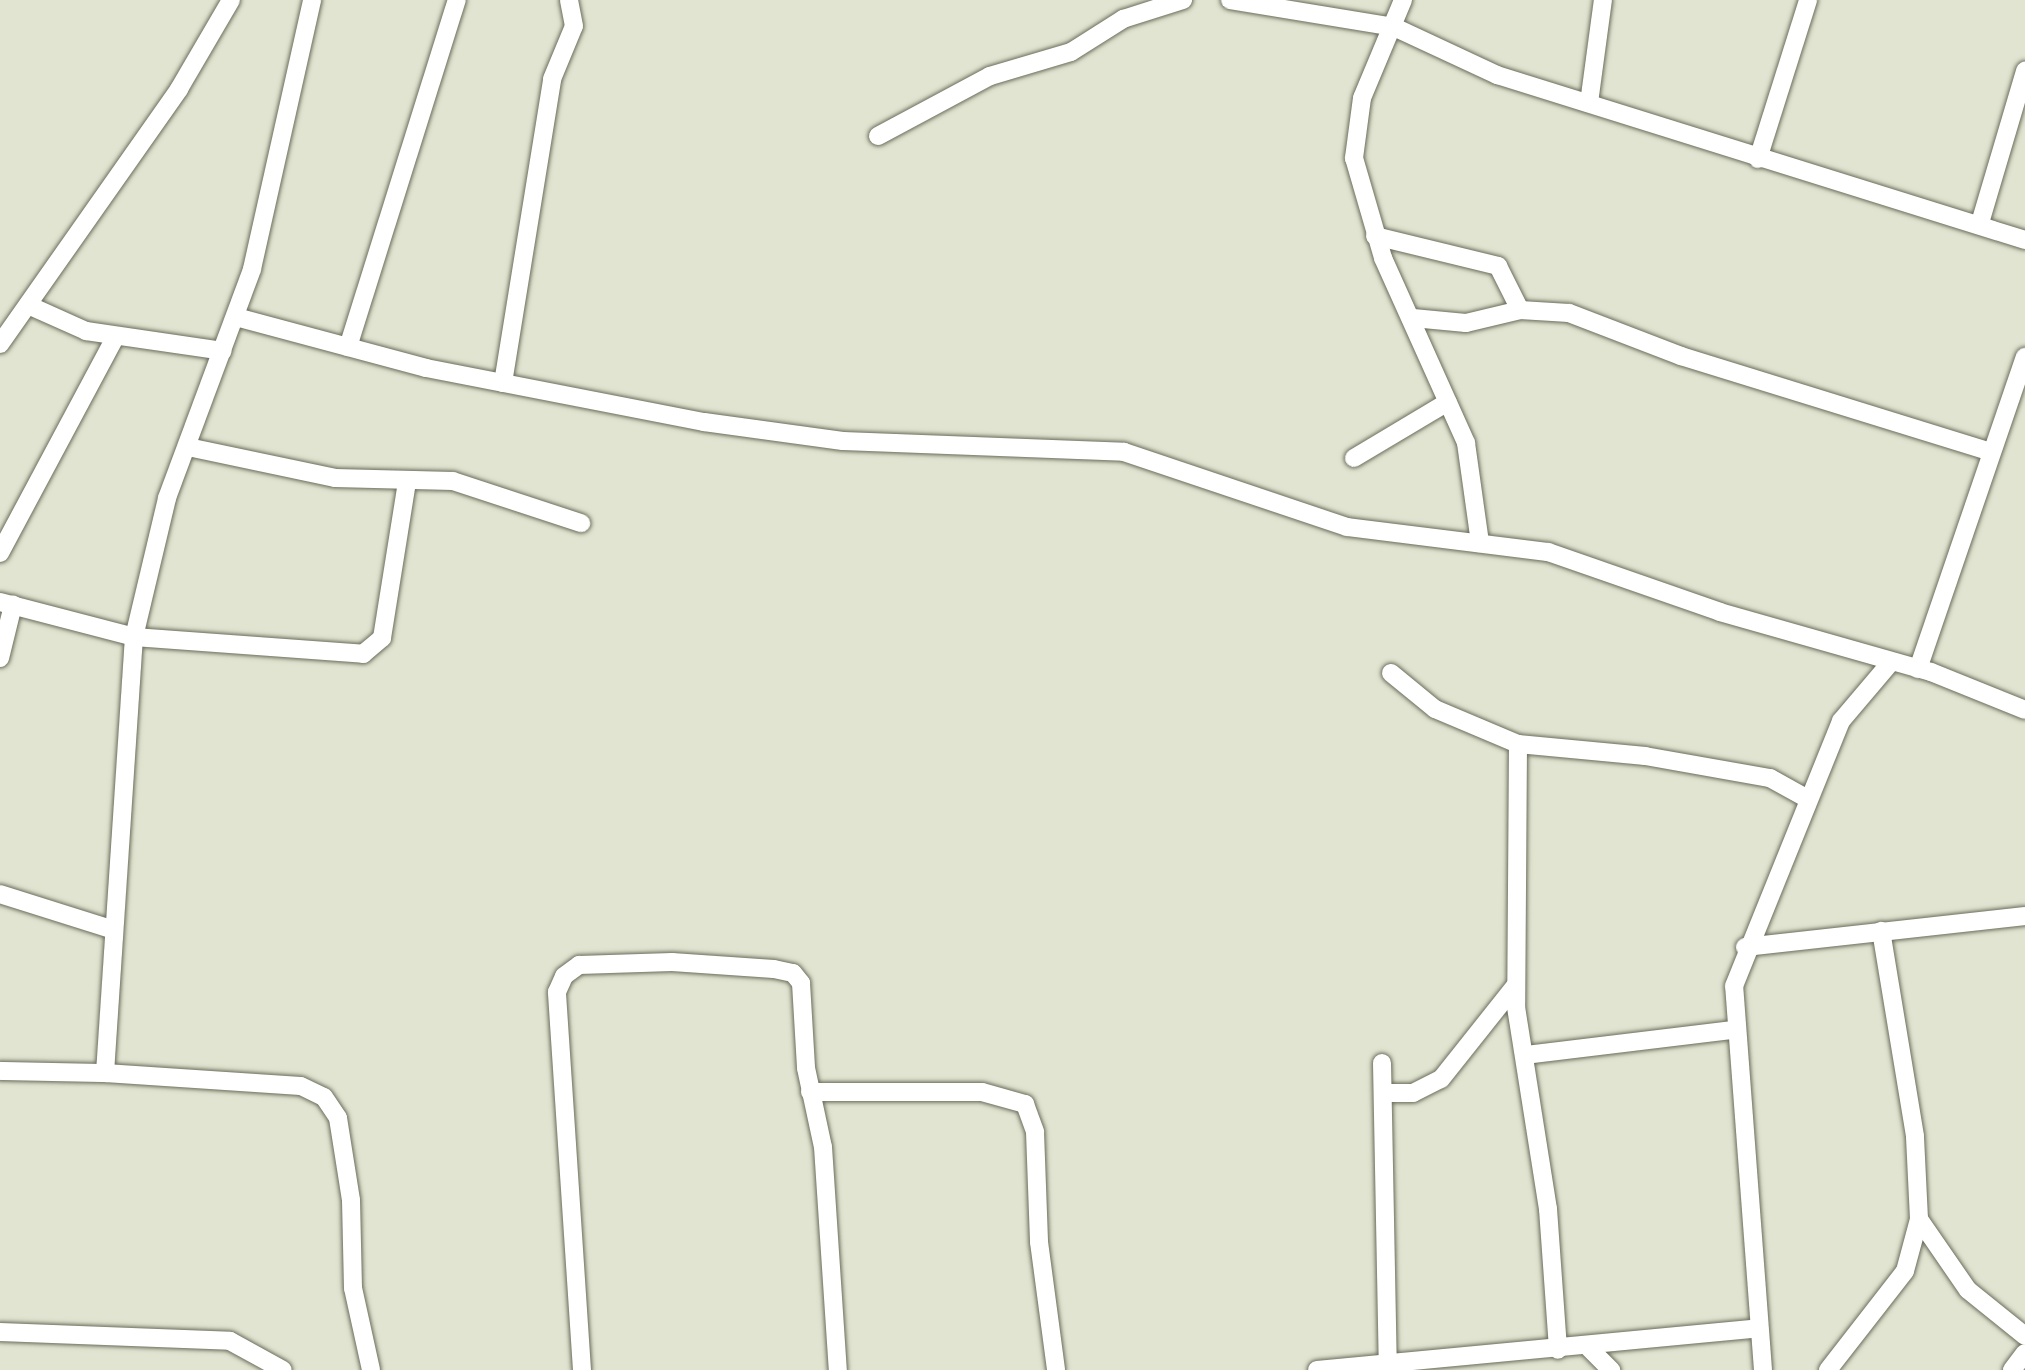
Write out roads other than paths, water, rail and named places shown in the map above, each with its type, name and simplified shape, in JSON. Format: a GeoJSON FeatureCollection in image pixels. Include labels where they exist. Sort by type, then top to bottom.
{"type":"FeatureCollection","features":[{"type":"Feature","properties":{"kind":"street"},"geometry":{"type":"LineString","coordinates":[[104,1073],[134,637],[167,498],[236,317],[312,0]]}},
{"type":"Feature","properties":{"kind":"street"},"geometry":{"type":"LineString","coordinates":[[348,347],[457,0]]}},
{"type":"Feature","properties":{"kind":"street"},"geometry":{"type":"LineString","coordinates":[[504,383],[552,78],[574,26],[569,0]]}},
{"type":"Feature","properties":{"kind":"street"},"geometry":{"type":"LineString","coordinates":[[878,136],[990,76],[1070,52],[1123,19],[1183,0]]}},
{"type":"Feature","properties":{"kind":"street"},"geometry":{"type":"LineString","coordinates":[[1230,0],[1394,27],[1497,75],[2025,240]]}},
{"type":"Feature","properties":{"kind":"street"},"geometry":{"type":"LineString","coordinates":[[1404,0],[1354,124],[1354,158],[1375,236],[1466,443],[1480,543]]}},
{"type":"Feature","properties":{"kind":"street"},"geometry":{"type":"LineString","coordinates":[[1589,103],[1603,0]]}},
{"type":"Feature","properties":{"kind":"street"},"geometry":{"type":"LineString","coordinates":[[1758,158],[1808,0]]}},
{"type":"Feature","properties":{"kind":"street"},"geometry":{"type":"LineString","coordinates":[[0,344],[179,89],[223,2]]}},
{"type":"Feature","properties":{"kind":"street"},"geometry":{"type":"LineString","coordinates":[[1980,223],[2025,71]]}},
{"type":"Feature","properties":{"kind":"street"},"geometry":{"type":"LineString","coordinates":[[1375,236],[1498,266],[1520,310]]}},
{"type":"Feature","properties":{"kind":"street"},"geometry":{"type":"LineString","coordinates":[[28,305],[116,336],[224,351]]}},
{"type":"Feature","properties":{"kind":"street"},"geometry":{"type":"LineString","coordinates":[[1414,318],[1466,324],[1520,310],[1569,313],[1680,356],[1992,452]]}},
{"type":"Feature","properties":{"kind":"street"},"geometry":{"type":"LineString","coordinates":[[236,317],[504,383],[704,422],[843,440],[1124,452],[1299,516],[1562,556],[1720,612],[1918,669],[2025,710]]}},
{"type":"Feature","properties":{"kind":"street"},"geometry":{"type":"LineString","coordinates":[[0,553],[116,336]]}},
{"type":"Feature","properties":{"kind":"street"},"geometry":{"type":"LineString","coordinates":[[1918,669],[2025,357]]}},
{"type":"Feature","properties":{"kind":"street"},"geometry":{"type":"LineString","coordinates":[[1354,458],[1448,402]]}},
{"type":"Feature","properties":{"kind":"street"},"geometry":{"type":"LineString","coordinates":[[188,447],[335,478],[452,481],[581,523]]}},
{"type":"Feature","properties":{"kind":"street"},"geometry":{"type":"LineString","coordinates":[[0,658],[6,603],[134,637],[374,650],[382,638],[407,482]]}},
{"type":"Feature","properties":{"kind":"street"},"geometry":{"type":"LineString","coordinates":[[1763,1370],[1732,1030],[1734,986],[1745,947],[1841,721],[1891,662]]}},
{"type":"Feature","properties":{"kind":"street"},"geometry":{"type":"LineString","coordinates":[[1391,673],[1435,709],[1518,744],[1645,756],[1770,778],[1808,799]]}},
{"type":"Feature","properties":{"kind":"street"},"geometry":{"type":"LineString","coordinates":[[1518,744],[1516,986],[1548,1209],[1558,1350]]}},
{"type":"Feature","properties":{"kind":"street"},"geometry":{"type":"LineString","coordinates":[[0,894],[111,929]]}},
{"type":"Feature","properties":{"kind":"street"},"geometry":{"type":"LineString","coordinates":[[1745,947],[2025,916]]}},
{"type":"Feature","properties":{"kind":"street"},"geometry":{"type":"LineString","coordinates":[[1828,1370],[1905,1271],[1919,1219],[1915,1136],[1882,931]]}},
{"type":"Feature","properties":{"kind":"street"},"geometry":{"type":"LineString","coordinates":[[582,1370],[567,1214],[557,992],[564,976],[579,965],[656,962],[793,973],[804,996],[810,1092],[823,1147],[838,1370]]}},
{"type":"Feature","properties":{"kind":"street"},"geometry":{"type":"LineString","coordinates":[[1383,1092],[1413,1093],[1441,1078],[1516,986]]}},
{"type":"Feature","properties":{"kind":"street"},"geometry":{"type":"LineString","coordinates":[[1525,1055],[1732,1030]]}},
{"type":"Feature","properties":{"kind":"street"},"geometry":{"type":"LineString","coordinates":[[1382,1063],[1388,1362]]}},
{"type":"Feature","properties":{"kind":"street"},"geometry":{"type":"LineString","coordinates":[[0,1070],[301,1086],[324,1097],[338,1118],[351,1200],[353,1288],[371,1370]]}},
{"type":"Feature","properties":{"kind":"street"},"geometry":{"type":"LineString","coordinates":[[810,1092],[982,1092],[1026,1104],[1035,1132],[1039,1242],[1056,1370]]}},
{"type":"Feature","properties":{"kind":"street"},"geometry":{"type":"LineString","coordinates":[[1919,1219],[1968,1290],[2025,1336]]}},
{"type":"Feature","properties":{"kind":"street"},"geometry":{"type":"LineString","coordinates":[[1317,1370],[1759,1328]]}},
{"type":"Feature","properties":{"kind":"street"},"geometry":{"type":"LineString","coordinates":[[0,1332],[230,1341],[282,1370]]}},
{"type":"Feature","properties":{"kind":"street"},"geometry":{"type":"LineString","coordinates":[[1588,1347],[1610,1370]]}},
{"type":"Feature","properties":{"kind":"street"},"geometry":{"type":"LineString","coordinates":[[2012,1370],[2025,1353]]}}]}
